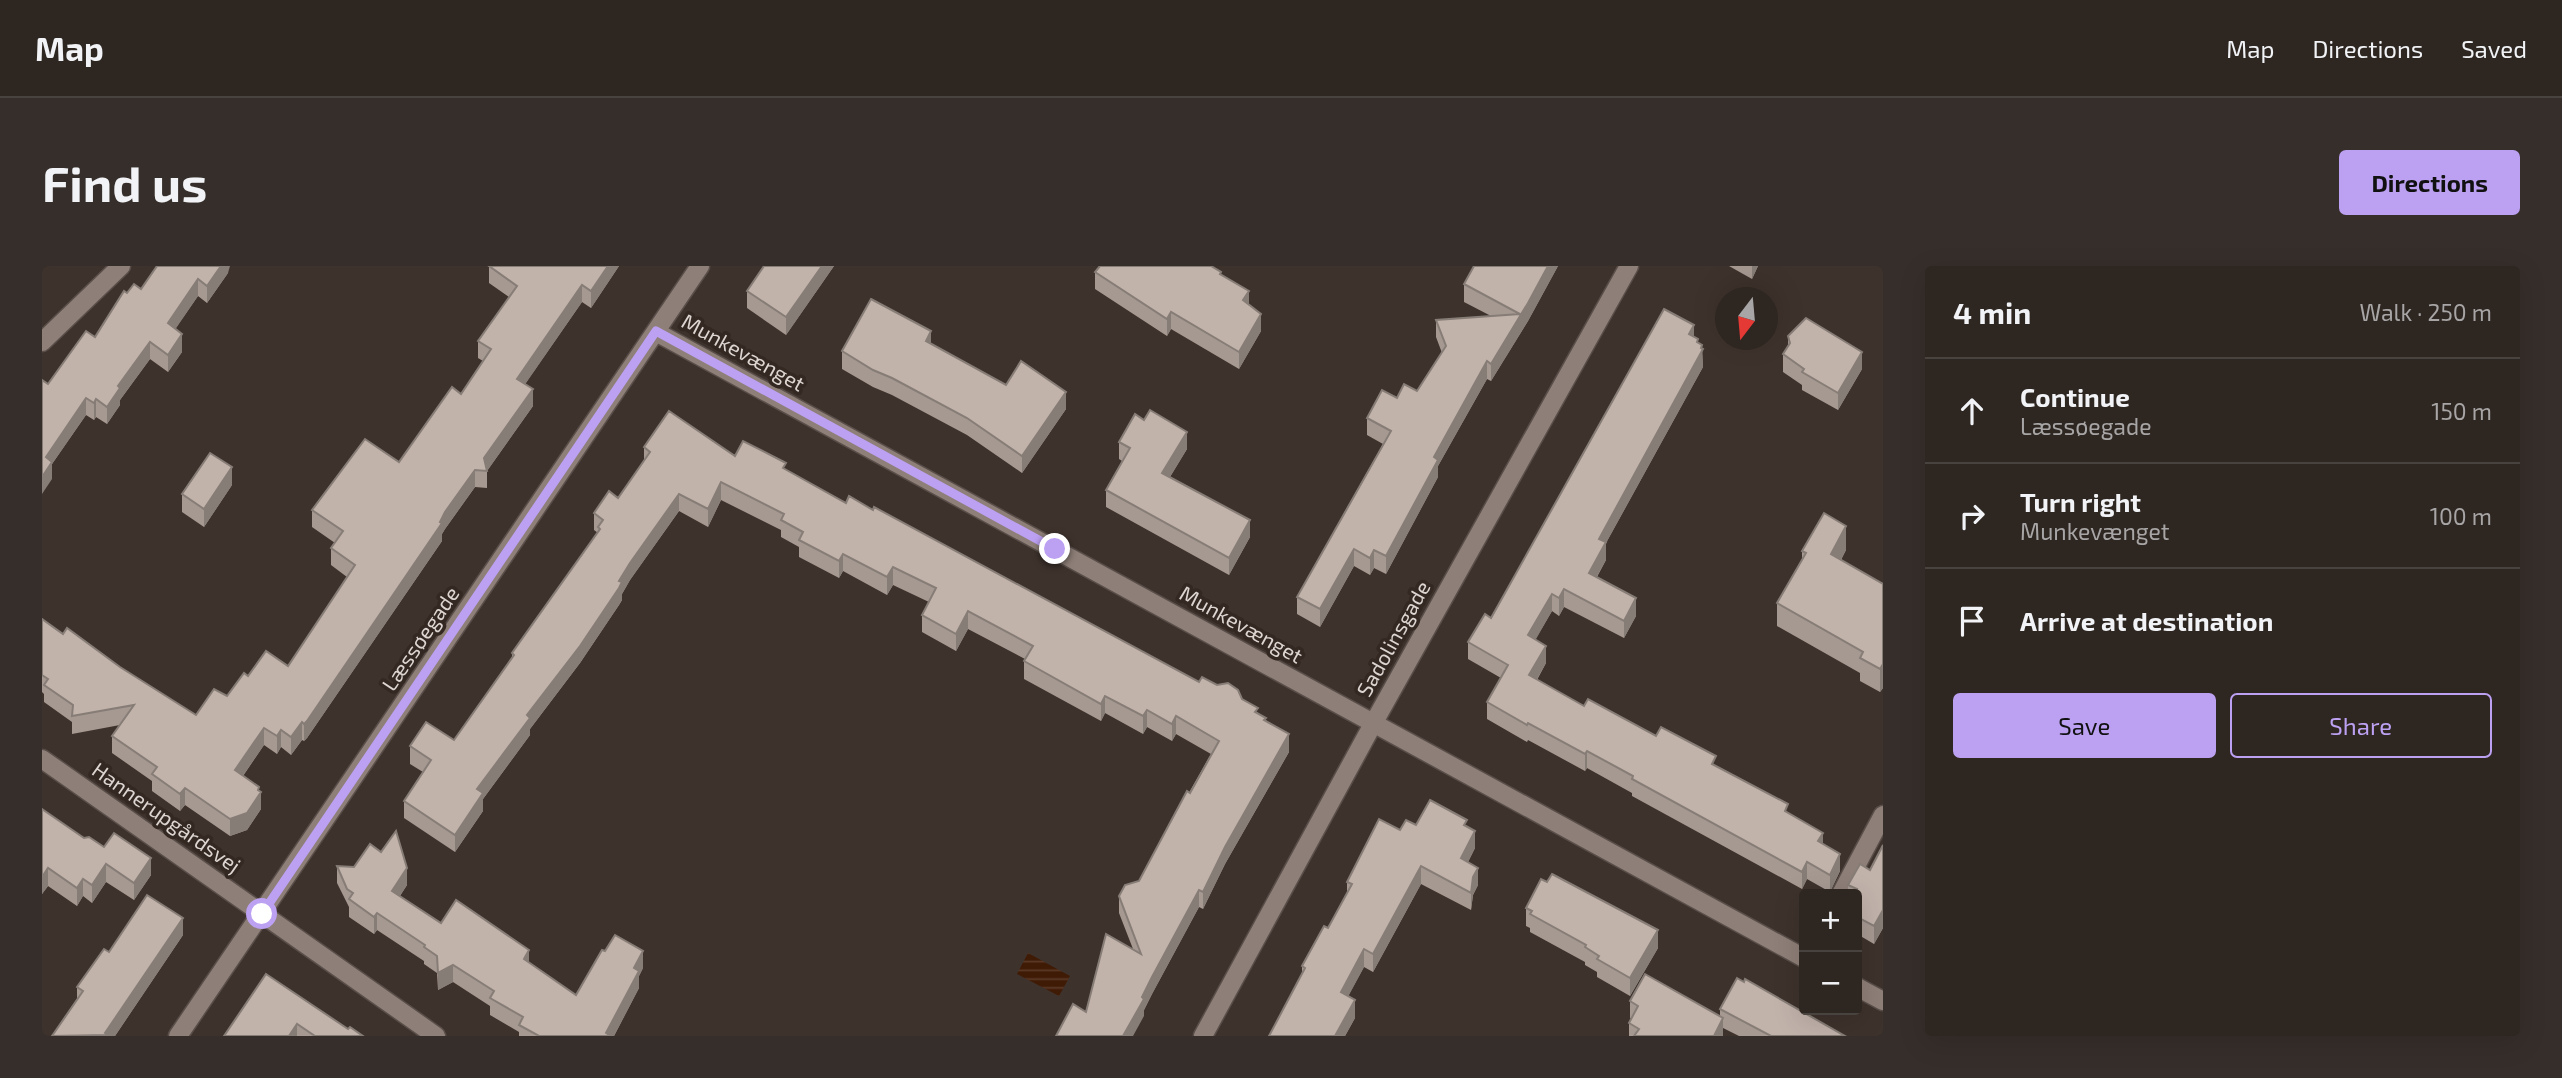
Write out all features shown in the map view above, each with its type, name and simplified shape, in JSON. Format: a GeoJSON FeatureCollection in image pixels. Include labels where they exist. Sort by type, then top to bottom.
{"type":"FeatureCollection","features":[{"type":"Feature","properties":{"kind":"street"},"geometry":{"type":"LineString","coordinates":[[42,342],[121,266]]}},
{"type":"Feature","properties":{"kind":"street","name":"Læssøegade"},"geometry":{"type":"LineString","coordinates":[[178,1036],[701,266]]}},
{"type":"Feature","properties":{"kind":"street","name":"Sadolinsgade"},"geometry":{"type":"LineString","coordinates":[[1203,1036],[1373,724],[1629,266]]}},
{"type":"Feature","properties":{"kind":"street","name":"Munkevænget"},"geometry":{"type":"LineString","coordinates":[[656,331],[1799,955]]}},
{"type":"Feature","properties":{"kind":"street","name":"Hannerupgårdsvej"},"geometry":{"type":"LineString","coordinates":[[42,759],[436,1036]]}},
{"type":"Feature","properties":{"kind":"street"},"geometry":{"type":"LineString","coordinates":[[1843,889],[1883,814]]}},
{"type":"Feature","properties":{"kind":"street"},"geometry":{"type":"LineString","coordinates":[[1862,990],[1883,1002]]}},
{"type":"Feature","properties":{"kind":"shaded area"},"geometry":{"type":"Polygon","coordinates":[[[1028,953],[1070,976],[1059,996],[1017,974],[1028,953]]]}},
{"type":"Feature","properties":{"kind":"building"},"geometry":{"type":"Polygon","coordinates":[[[157,266],[221,266],[207,286],[198,279],[168,323],[182,334],[168,355],[150,342],[118,386],[120,388],[107,407],[96,399],[94,403],[86,398],[46,457],[52,462],[42,477],[42,380],[48,384],[86,331],[95,337],[124,291],[127,293],[134,284],[141,289],[157,266]]]}},
{"type":"Feature","properties":{"kind":"building"},"geometry":{"type":"Polygon","coordinates":[[[489,266],[608,266],[591,291],[582,285],[517,379],[533,389],[484,458],[487,471],[475,470],[307,721],[304,724],[302,722],[291,737],[281,730],[277,736],[264,728],[235,770],[259,787],[261,792],[247,813],[230,819],[185,788],[180,794],[152,774],[157,767],[112,736],[134,705],[72,716],[73,705],[44,685],[48,679],[42,675],[42,619],[63,634],[67,628],[120,667],[196,715],[214,689],[227,696],[244,673],[248,676],[266,651],[288,666],[355,565],[331,548],[343,531],[312,510],[365,439],[399,462],[452,387],[461,394],[491,349],[478,341],[517,286],[489,266]]]}},
{"type":"Feature","properties":{"kind":"building"},"geometry":{"type":"Polygon","coordinates":[[[764,266],[822,266],[786,317],[747,291],[764,266]]]}},
{"type":"Feature","properties":{"kind":"building"},"geometry":{"type":"Polygon","coordinates":[[[1100,266],[1211,266],[1249,291],[1243,300],[1261,314],[1239,352],[1171,312],[1167,319],[1095,272],[1100,266]]]}},
{"type":"Feature","properties":{"kind":"building"},"geometry":{"type":"Polygon","coordinates":[[[1474,266],[1548,266],[1491,364],[1487,361],[1434,457],[1438,460],[1386,556],[1374,550],[1370,558],[1354,549],[1320,609],[1297,597],[1391,431],[1367,418],[1382,390],[1397,398],[1404,384],[1417,391],[1446,346],[1436,320],[1520,314],[1464,284],[1474,266]]]}},
{"type":"Feature","properties":{"kind":"building"},"geometry":{"type":"Polygon","coordinates":[[[871,299],[931,331],[926,341],[1006,385],[1021,361],[1066,392],[1022,456],[967,418],[873,370],[842,351],[871,299]]]}},
{"type":"Feature","properties":{"kind":"building"},"geometry":{"type":"Polygon","coordinates":[[[1664,309],[1694,325],[1689,334],[1698,339],[1697,342],[1703,349],[1599,539],[1606,542],[1589,573],[1636,598],[1624,621],[1564,589],[1559,598],[1552,594],[1528,635],[1546,646],[1529,675],[1584,706],[1588,699],[1656,736],[1661,727],[1716,756],[1712,764],[1788,804],[1785,811],[1823,833],[1818,841],[1840,854],[1830,875],[1807,862],[1802,872],[1632,779],[1633,776],[1587,751],[1585,754],[1487,702],[1508,665],[1468,642],[1485,614],[1491,618],[1664,309]]]}},
{"type":"Feature","properties":{"kind":"building"},"geometry":{"type":"Polygon","coordinates":[[[1806,318],[1862,352],[1838,393],[1802,372],[1804,369],[1783,354],[1790,343],[1788,336],[1806,318]]]}},
{"type":"Feature","properties":{"kind":"building"},"geometry":{"type":"Polygon","coordinates":[[[1150,410],[1187,432],[1162,473],[1250,520],[1229,558],[1106,490],[1130,448],[1119,442],[1135,414],[1144,420],[1150,410]]]}},
{"type":"Feature","properties":{"kind":"building"},"geometry":{"type":"Polygon","coordinates":[[[669,411],[735,456],[743,441],[786,463],[783,468],[846,503],[849,496],[873,510],[874,507],[1199,682],[1202,677],[1217,685],[1228,683],[1238,690],[1242,699],[1258,708],[1255,712],[1266,718],[1264,720],[1289,734],[1225,847],[1203,892],[1199,890],[1123,1036],[1056,1036],[1073,1004],[1086,1012],[1106,934],[1141,954],[1119,896],[1125,885],[1139,881],[1187,791],[1190,793],[1219,741],[1176,716],[1172,724],[1147,710],[1143,716],[1105,696],[1101,704],[1024,661],[1033,646],[968,611],[956,634],[922,615],[936,588],[893,567],[887,577],[843,554],[839,561],[799,540],[803,532],[781,520],[784,514],[721,482],[708,509],[679,494],[630,563],[619,581],[622,582],[619,588],[580,646],[527,715],[530,718],[477,789],[483,793],[455,835],[404,801],[431,760],[410,746],[426,722],[454,740],[600,529],[598,527],[603,520],[594,513],[609,491],[618,498],[650,452],[644,447],[669,411]]]}},
{"type":"Feature","properties":{"kind":"building"},"geometry":{"type":"Polygon","coordinates":[[[210,453],[232,467],[204,509],[182,494],[210,453]]]}},
{"type":"Feature","properties":{"kind":"building"},"geometry":{"type":"Polygon","coordinates":[[[1824,513],[1846,526],[1831,554],[1883,584],[1883,664],[1880,669],[1860,658],[1863,652],[1777,603],[1806,553],[1802,551],[1824,513]]]}},
{"type":"Feature","properties":{"kind":"building"},"geometry":{"type":"Polygon","coordinates":[[[1430,800],[1467,820],[1464,825],[1475,831],[1461,858],[1478,868],[1473,877],[1471,893],[1421,866],[1373,954],[1364,949],[1341,992],[1355,1000],[1335,1036],[1269,1036],[1305,968],[1302,966],[1324,926],[1328,928],[1352,884],[1347,882],[1379,819],[1400,830],[1406,820],[1416,825],[1430,800]]]}},
{"type":"Feature","properties":{"kind":"building"},"geometry":{"type":"Polygon","coordinates":[[[42,809],[84,838],[89,837],[104,847],[114,833],[151,858],[134,883],[106,864],[92,885],[83,879],[77,888],[48,868],[42,877],[42,809]]]}},
{"type":"Feature","properties":{"kind":"building"},"geometry":{"type":"Polygon","coordinates":[[[396,831],[407,868],[392,891],[441,923],[456,900],[529,950],[524,959],[576,995],[602,950],[605,951],[615,935],[643,951],[634,968],[639,971],[606,1033],[611,1036],[539,1036],[519,1025],[523,1017],[490,998],[494,991],[453,965],[438,973],[437,956],[424,947],[425,945],[377,913],[374,917],[349,899],[353,893],[347,889],[337,866],[354,867],[370,844],[381,852],[396,831]]]}},
{"type":"Feature","properties":{"kind":"building"},"geometry":{"type":"Polygon","coordinates":[[[1883,845],[1883,910],[1874,926],[1862,920],[1862,889],[1848,885],[1860,864],[1870,870],[1883,845]]]}},
{"type":"Feature","properties":{"kind":"building"},"geometry":{"type":"Polygon","coordinates":[[[1552,874],[1658,930],[1630,978],[1597,959],[1599,956],[1585,947],[1586,945],[1530,914],[1532,911],[1526,908],[1541,879],[1547,882],[1552,874]]]}},
{"type":"Feature","properties":{"kind":"building"},"geometry":{"type":"Polygon","coordinates":[[[147,895],[183,918],[105,1033],[108,1035],[52,1036],[83,991],[77,987],[104,949],[109,952],[147,895]]]}},
{"type":"Feature","properties":{"kind":"building"},"geometry":{"type":"Polygon","coordinates":[[[266,974],[348,1029],[350,1027],[363,1036],[315,1036],[297,1024],[289,1036],[224,1036],[266,974]]]}},
{"type":"Feature","properties":{"kind":"building"},"geometry":{"type":"Polygon","coordinates":[[[1645,974],[1723,1018],[1714,1036],[1634,1036],[1639,1029],[1629,1023],[1638,1006],[1630,1001],[1645,974]]]}},
{"type":"Feature","properties":{"kind":"building"},"geometry":{"type":"Polygon","coordinates":[[[1737,978],[1744,982],[1745,979],[1799,1010],[1799,1015],[1808,1015],[1845,1036],[1771,1036],[1720,1009],[1737,978]]]}},
{"type":"Feature","properties":{"kind":"route"},"geometry":{"type":"LineString","coordinates":[[262,914],[656,331],[1055,549]]}}]}
